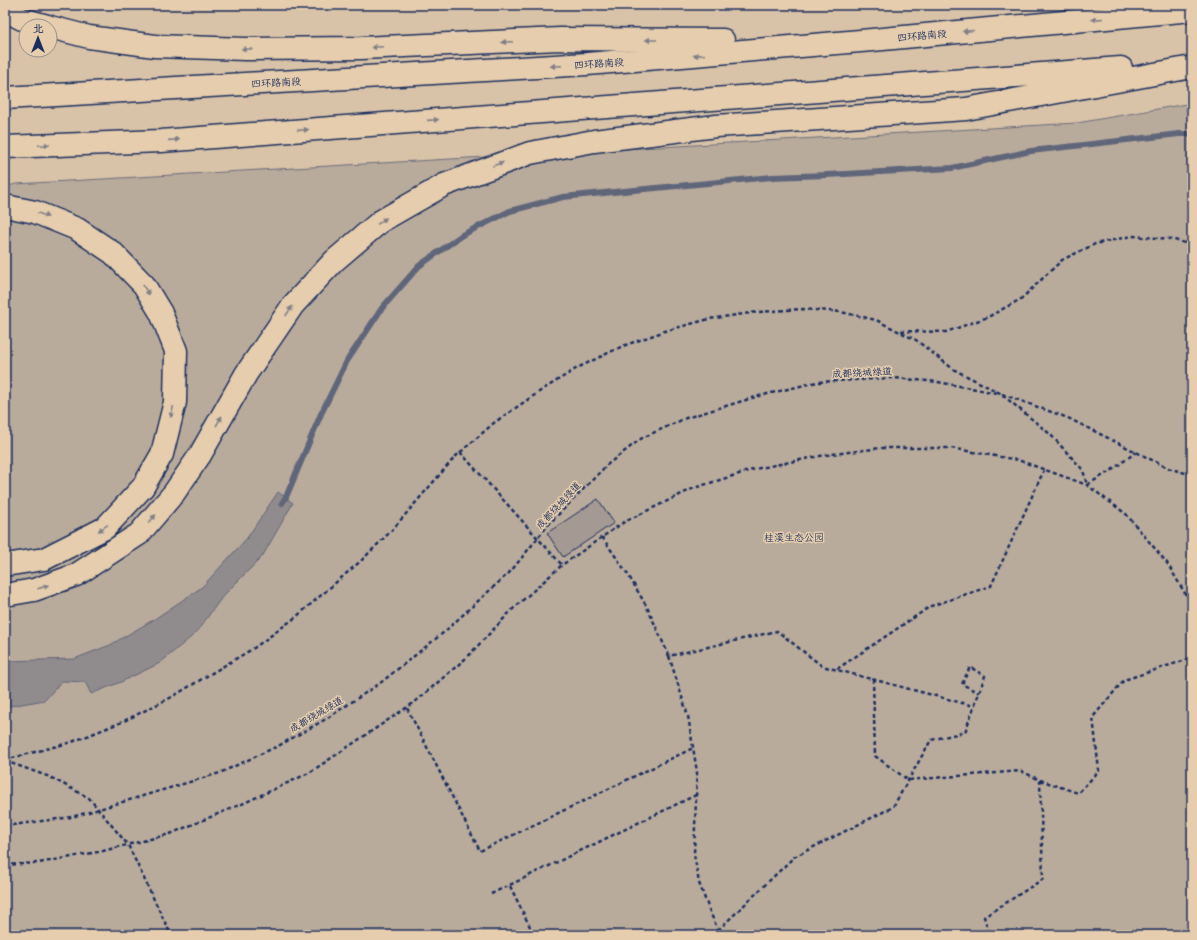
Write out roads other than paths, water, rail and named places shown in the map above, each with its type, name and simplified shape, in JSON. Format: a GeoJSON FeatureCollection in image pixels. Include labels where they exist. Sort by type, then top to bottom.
{"type":"FeatureCollection","features":[{"type":"Feature","properties":{"kind":"highway"},"geometry":{"type":"LineString","coordinates":[[5,10],[20,18]]}},
{"type":"Feature","properties":{"kind":"highway","name":"四环路南段"},"geometry":{"type":"LineString","coordinates":[[5,98],[587,64],[872,40],[1192,10]]}},
{"type":"Feature","properties":{"kind":"highway"},"geometry":{"type":"LineString","coordinates":[[58,28],[89,37],[155,46],[245,49],[361,48],[560,39],[872,40]]}},
{"type":"Feature","properties":{"kind":"highway"},"geometry":{"type":"LineString","coordinates":[[5,147],[161,141],[1192,62]]}},
{"type":"Feature","properties":{"kind":"highway"},"geometry":{"type":"LineString","coordinates":[[5,595],[34,590],[76,575],[139,534],[174,493],[200,455],[246,374],[293,305],[334,261],[381,221],[444,185],[530,153],[594,141],[716,126],[966,109],[1192,67]]}},
{"type":"Feature","properties":{"kind":"highway"},"geometry":{"type":"LineString","coordinates":[[5,206],[35,212],[77,229],[113,252],[144,285],[161,313],[176,351],[175,402],[162,454],[143,487],[105,528],[44,559],[5,565]]}},
{"type":"Feature","properties":{"kind":"waterway"},"geometry":{"type":"LineString","coordinates":[[282,503],[286,497],[321,414],[347,361],[382,308],[419,266],[462,235],[510,211],[563,197],[772,177],[952,168],[1031,151],[1179,134],[1192,134]]}},
{"type":"Feature","properties":{"kind":"park label","name":"桂溪生态公园"},"geometry":{"type":"Point","coordinates":[794,537]}}]}
